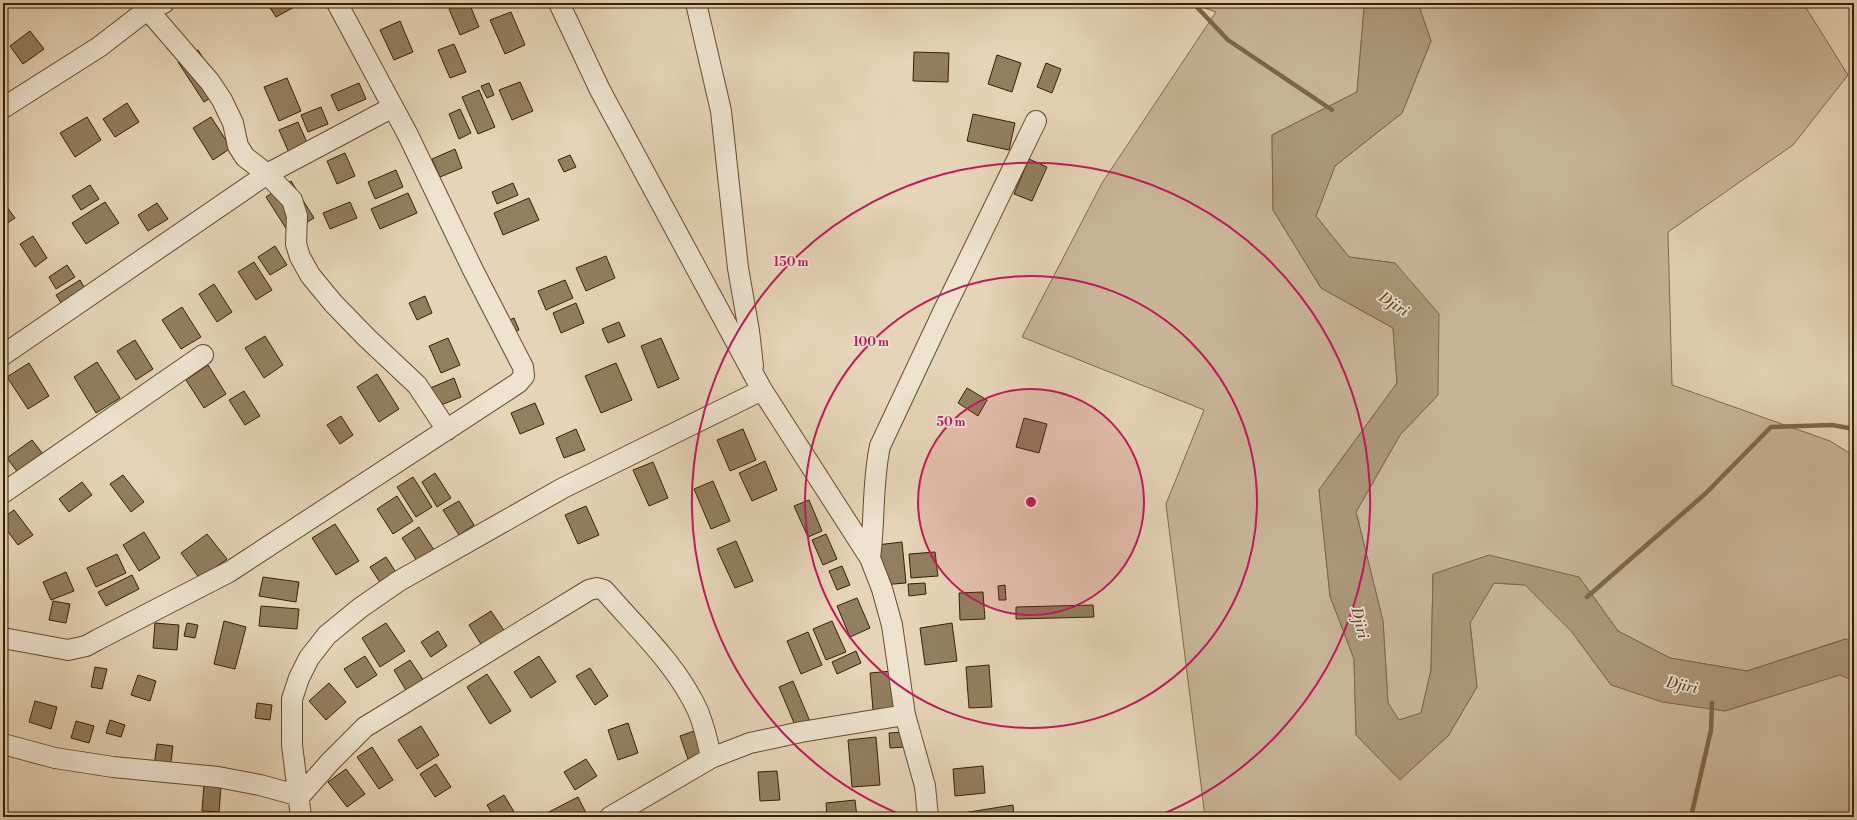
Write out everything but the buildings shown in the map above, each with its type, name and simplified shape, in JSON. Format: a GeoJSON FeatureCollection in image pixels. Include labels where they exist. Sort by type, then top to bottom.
{"type":"FeatureCollection","features":[{"type":"Feature","properties":{"kind":"street"},"geometry":{"type":"LineString","coordinates":[[3,638],[68,650],[86,646],[228,572],[518,383],[524,376],[523,368],[393,107],[337,3]]}},
{"type":"Feature","properties":{"kind":"street"},"geometry":{"type":"LineString","coordinates":[[559,3],[600,90],[758,382],[870,558],[882,589],[892,625],[905,715],[925,786],[928,817]]}},
{"type":"Feature","properties":{"kind":"street"},"geometry":{"type":"LineString","coordinates":[[696,3],[721,111],[738,268],[758,382]]}},
{"type":"Feature","properties":{"kind":"street"},"geometry":{"type":"LineString","coordinates":[[3,108],[100,46],[151,5],[222,100],[233,123],[238,146],[245,157],[267,174],[292,200],[296,208],[297,216],[296,244],[300,257],[310,275],[333,303],[367,338],[417,385],[447,430]]}},
{"type":"Feature","properties":{"kind":"street"},"geometry":{"type":"LineString","coordinates":[[3,355],[267,174],[393,107]]}},
{"type":"Feature","properties":{"kind":"street"},"geometry":{"type":"LineString","coordinates":[[870,558],[874,532],[876,464],[880,446],[1036,121]]}},
{"type":"Feature","properties":{"kind":"street"},"geometry":{"type":"LineString","coordinates":[[3,493],[203,355]]}},
{"type":"Feature","properties":{"kind":"street"},"geometry":{"type":"LineString","coordinates":[[301,817],[300,796],[292,745],[292,699],[299,678],[309,658],[327,635],[360,608],[399,582],[563,488],[758,382]]}},
{"type":"Feature","properties":{"kind":"street"},"geometry":{"type":"LineString","coordinates":[[300,796],[330,762],[365,727],[589,590],[597,588],[604,590],[677,674],[698,710],[705,729],[711,758]]}},
{"type":"Feature","properties":{"kind":"street"},"geometry":{"type":"LineString","coordinates":[[610,817],[711,758],[750,743],[905,715]]}},
{"type":"Feature","properties":{"kind":"street"},"geometry":{"type":"LineString","coordinates":[[3,744],[55,758],[113,767],[218,777],[260,784],[300,796]]}},
{"type":"Feature","properties":{"kind":"shaded area"},"geometry":{"type":"Polygon","coordinates":[[[1191,3],[1362,3],[1364,9],[1357,92],[1272,135],[1273,210],[1321,288],[1393,328],[1397,383],[1319,490],[1330,596],[1354,659],[1356,735],[1400,779],[1448,736],[1477,687],[1470,622],[1494,583],[1525,585],[1572,632],[1611,685],[1725,711],[1841,674],[1854,681],[1854,796],[1850,810],[1852,817],[1205,817],[1166,504],[1204,410],[1022,337],[1102,183],[1216,12],[1191,3]]]}},
{"type":"Feature","properties":{"kind":"shaded area"},"geometry":{"type":"Polygon","coordinates":[[[1418,3],[1803,3],[1848,75],[1793,145],[1668,232],[1672,385],[1830,441],[1854,456],[1854,642],[1845,639],[1747,671],[1670,658],[1618,631],[1579,577],[1433,574],[1431,670],[1421,713],[1399,720],[1388,703],[1383,621],[1356,512],[1400,435],[1438,395],[1395,263],[1349,257],[1316,216],[1335,166],[1402,113],[1431,41],[1418,3]]]}},
{"type":"Feature","properties":{"kind":"water","name":"Djiri"},"geometry":{"type":"Polygon","coordinates":[[[1362,3],[1418,3],[1431,41],[1402,113],[1335,166],[1316,216],[1349,257],[1395,263],[1439,314],[1438,395],[1400,435],[1356,512],[1383,621],[1388,703],[1399,720],[1421,713],[1431,670],[1433,574],[1489,555],[1579,577],[1618,631],[1670,658],[1747,671],[1846,639],[1854,642],[1854,681],[1840,675],[1725,711],[1662,702],[1611,685],[1572,632],[1525,585],[1494,583],[1470,623],[1477,687],[1448,736],[1400,780],[1356,735],[1354,659],[1330,596],[1319,490],[1397,383],[1393,328],[1321,288],[1273,210],[1272,135],[1357,92],[1364,9],[1362,3]]]}},
{"type":"Feature","properties":{"kind":"waterway"},"geometry":{"type":"LineString","coordinates":[[1193,3],[1228,40],[1332,110]]}},
{"type":"Feature","properties":{"kind":"waterway"},"geometry":{"type":"LineString","coordinates":[[1587,597],[1705,494],[1771,427],[1832,425],[1854,429]]}},
{"type":"Feature","properties":{"kind":"waterway"},"geometry":{"type":"LineString","coordinates":[[1691,817],[1711,730],[1712,703]]}}]}
